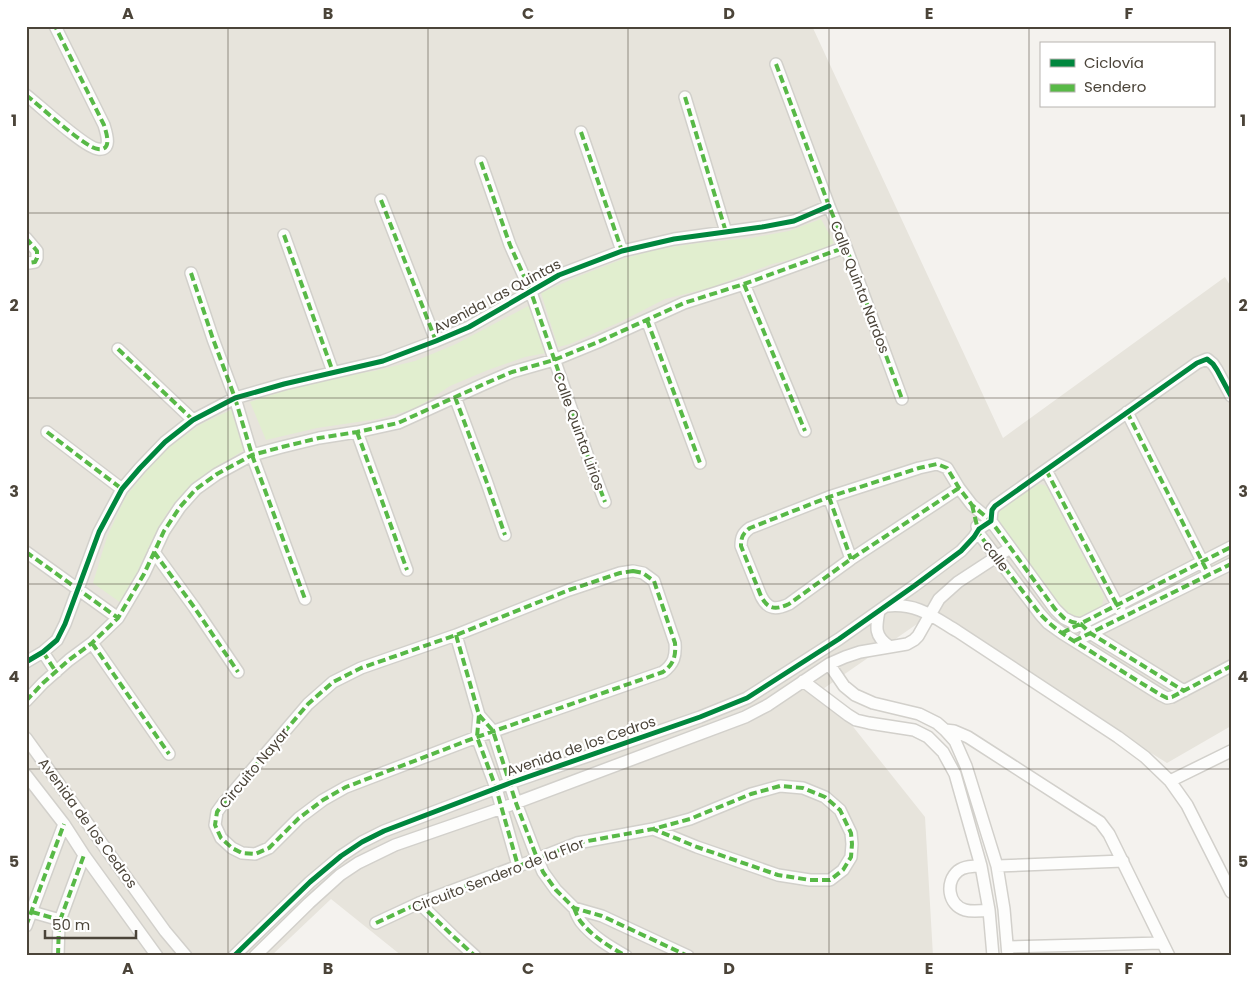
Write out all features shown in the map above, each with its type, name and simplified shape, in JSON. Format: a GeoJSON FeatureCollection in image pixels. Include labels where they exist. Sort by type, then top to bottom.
{"type":"FeatureCollection","features":[{"type":"Feature","properties":{"kind":"street"},"geometry":{"type":"LineString","coordinates":[[26,95],[82,141],[98,149],[104,148],[107,144],[108,136],[104,125],[55,26]]}},
{"type":"Feature","properties":{"kind":"street","name":"Calle Quinta Nardos"},"geometry":{"type":"LineString","coordinates":[[776,64],[902,398]]}},
{"type":"Feature","properties":{"kind":"street"},"geometry":{"type":"LineString","coordinates":[[685,97],[726,232]]}},
{"type":"Feature","properties":{"kind":"street"},"geometry":{"type":"LineString","coordinates":[[581,132],[622,251]]}},
{"type":"Feature","properties":{"kind":"street","name":"Calle Quinta Lirios"},"geometry":{"type":"LineString","coordinates":[[481,162],[605,502]]}},
{"type":"Feature","properties":{"kind":"street"},"geometry":{"type":"LineString","coordinates":[[381,200],[436,341]]}},
{"type":"Feature","properties":{"kind":"street","name":"Avenida Las Quintas"},"geometry":{"type":"LineString","coordinates":[[26,662],[43,652],[57,640],[65,624],[99,532],[122,489],[165,442],[193,420],[235,398],[383,361],[436,341],[469,327],[559,275],[622,251],[674,239],[762,228],[794,221],[829,206]]}},
{"type":"Feature","properties":{"kind":"street"},"geometry":{"type":"LineString","coordinates":[[284,235],[333,372]]}},
{"type":"Feature","properties":{"kind":"street"},"geometry":{"type":"LineString","coordinates":[[26,238],[37,251],[38,258],[35,262],[26,262]]}},
{"type":"Feature","properties":{"kind":"street"},"geometry":{"type":"LineString","coordinates":[[26,701],[43,683],[92,643],[118,618],[136,589],[164,532],[180,507],[196,489],[217,474],[252,455],[319,438],[398,423],[512,372],[554,360],[684,303],[744,284],[846,247]]}},
{"type":"Feature","properties":{"kind":"street"},"geometry":{"type":"LineString","coordinates":[[190,273],[235,398],[252,455],[305,599]]}},
{"type":"Feature","properties":{"kind":"street"},"geometry":{"type":"LineString","coordinates":[[744,284],[805,431]]}},
{"type":"Feature","properties":{"kind":"street"},"geometry":{"type":"LineString","coordinates":[[647,320],[700,463]]}},
{"type":"Feature","properties":{"kind":"street"},"geometry":{"type":"LineString","coordinates":[[118,349],[193,420]]}},
{"type":"Feature","properties":{"kind":"street"},"geometry":{"type":"LineString","coordinates":[[991,521],[992,510],[995,506],[1197,363],[1207,360],[1213,364],[1231,396]]}},
{"type":"Feature","properties":{"kind":"street"},"geometry":{"type":"LineString","coordinates":[[455,397],[488,483],[505,535]]}},
{"type":"Feature","properties":{"kind":"street"},"geometry":{"type":"LineString","coordinates":[[1127,412],[1209,575]]}},
{"type":"Feature","properties":{"kind":"street"},"geometry":{"type":"LineString","coordinates":[[47,432],[122,489]]}},
{"type":"Feature","properties":{"kind":"street"},"geometry":{"type":"LineString","coordinates":[[357,432],[407,570]]}},
{"type":"Feature","properties":{"kind":"street"},"geometry":{"type":"LineString","coordinates":[[959,488],[851,559],[789,604],[778,609],[770,607],[764,603],[760,596],[741,546],[741,538],[750,528],[829,497],[937,464],[947,468],[972,505]]}},
{"type":"Feature","properties":{"kind":"street"},"geometry":{"type":"LineString","coordinates":[[1046,470],[1123,617]]}},
{"type":"Feature","properties":{"kind":"street"},"geometry":{"type":"LineString","coordinates":[[829,497],[851,559]]}},
{"type":"Feature","properties":{"kind":"street","name":"calle"},"geometry":{"type":"LineString","coordinates":[[972,505],[991,521],[1055,609],[1064,618],[1081,624],[1090,633],[1184,691]]}},
{"type":"Feature","properties":{"kind":"street","name":"calle"},"geometry":{"type":"LineString","coordinates":[[972,505],[978,532],[1048,623],[1161,695],[1167,698],[1184,691]]}},
{"type":"Feature","properties":{"kind":"street","name":"Avenida de los Cedros"},"geometry":{"type":"LineString","coordinates":[[234,956],[310,882],[341,856],[362,842],[384,831],[496,788],[726,708],[747,698],[839,639],[943,564],[960,551],[979,529],[991,521]]}},
{"type":"Feature","properties":{"kind":"street"},"geometry":{"type":"LineString","coordinates":[[1062,633],[1231,547]]}},
{"type":"Feature","properties":{"kind":"street","name":"Avenida de los Cedros"},"geometry":{"type":"LineString","coordinates":[[255,956],[308,903],[340,875],[358,863],[395,844],[502,808],[745,717],[768,705],[829,664],[844,657],[888,646],[896,647],[907,644],[918,636],[939,599],[958,582],[1010,548]]}},
{"type":"Feature","properties":{"kind":"street"},"geometry":{"type":"LineString","coordinates":[[26,552],[118,618]]}},
{"type":"Feature","properties":{"kind":"street"},"geometry":{"type":"LineString","coordinates":[[154,552],[238,672]]}},
{"type":"Feature","properties":{"kind":"street"},"geometry":{"type":"LineString","coordinates":[[1074,641],[1231,564]]}},
{"type":"Feature","properties":{"kind":"street","name":"Circuito Nayar"},"geometry":{"type":"LineString","coordinates":[[634,571],[643,573],[654,581],[675,643],[676,653],[674,661],[669,668],[663,672],[493,731],[346,787],[323,800],[299,818],[269,848],[255,854],[242,853],[232,848],[221,838],[216,825],[217,812],[230,794],[308,704],[333,682],[361,668],[456,635],[569,590],[620,573],[634,571]]}},
{"type":"Feature","properties":{"kind":"street"},"geometry":{"type":"LineString","coordinates":[[888,646],[882,642],[876,628],[882,608],[900,605],[908,606],[930,615],[957,631],[1118,737],[1145,757],[1170,781],[1187,805],[1231,892]]}},
{"type":"Feature","properties":{"kind":"street"},"geometry":{"type":"LineString","coordinates":[[456,635],[479,715],[477,737],[496,788],[518,866]]}},
{"type":"Feature","properties":{"kind":"street"},"geometry":{"type":"LineString","coordinates":[[92,643],[169,754]]}},
{"type":"Feature","properties":{"kind":"street"},"geometry":{"type":"LineString","coordinates":[[43,652],[56,672]]}},
{"type":"Feature","properties":{"kind":"street"},"geometry":{"type":"LineString","coordinates":[[806,660],[815,674]]}},
{"type":"Feature","properties":{"kind":"street"},"geometry":{"type":"LineString","coordinates":[[829,664],[844,686],[855,695],[872,703],[919,714],[937,723],[955,741],[966,766],[997,866],[1008,951],[1162,942]]}},
{"type":"Feature","properties":{"kind":"street"},"geometry":{"type":"LineString","coordinates":[[1184,691],[1231,666]]}},
{"type":"Feature","properties":{"kind":"street"},"geometry":{"type":"LineString","coordinates":[[803,682],[848,716],[869,723],[914,730],[928,738],[943,752],[955,774],[981,866],[994,956]]}},
{"type":"Feature","properties":{"kind":"street"},"geometry":{"type":"LineString","coordinates":[[869,723],[872,703]]}},
{"type":"Feature","properties":{"kind":"street"},"geometry":{"type":"LineString","coordinates":[[479,715],[493,731],[516,802],[543,872],[556,890],[574,908],[580,921],[592,933],[626,956]]}},
{"type":"Feature","properties":{"kind":"street"},"geometry":{"type":"LineString","coordinates":[[945,730],[954,731],[968,737],[1100,822],[1109,834],[1123,861],[1169,956]]}},
{"type":"Feature","properties":{"kind":"street","name":"Avenida de los Cedros"},"geometry":{"type":"LineString","coordinates":[[26,738],[159,923],[186,956]]}},
{"type":"Feature","properties":{"kind":"street"},"geometry":{"type":"LineString","coordinates":[[1170,781],[1231,751]]}},
{"type":"Feature","properties":{"kind":"street","name":"Avenida de los Cedros"},"geometry":{"type":"LineString","coordinates":[[26,775],[64,824],[84,855],[157,956]]}},
{"type":"Feature","properties":{"kind":"street","name":"Circuito Sendero de la Flor"},"geometry":{"type":"LineString","coordinates":[[376,924],[419,903],[577,843],[653,829],[690,819],[751,794],[780,786],[803,788],[826,797],[840,810],[851,833],[851,857],[843,870],[830,880],[810,880],[778,875],[697,848],[653,829]]}},
{"type":"Feature","properties":{"kind":"street"},"geometry":{"type":"LineString","coordinates":[[26,926],[64,824]]}},
{"type":"Feature","properties":{"kind":"street"},"geometry":{"type":"LineString","coordinates":[[58,956],[60,920],[84,855]]}},
{"type":"Feature","properties":{"kind":"street"},"geometry":{"type":"LineString","coordinates":[[997,866],[1123,861]]}},
{"type":"Feature","properties":{"kind":"street"},"geometry":{"type":"LineString","coordinates":[[981,866],[959,870],[952,877],[949,886],[950,895],[955,904],[962,910],[972,912],[988,910]]}},
{"type":"Feature","properties":{"kind":"street"},"geometry":{"type":"LineString","coordinates":[[419,903],[475,956]]}},
{"type":"Feature","properties":{"kind":"street"},"geometry":{"type":"LineString","coordinates":[[574,908],[602,916],[688,956]]}},
{"type":"Feature","properties":{"kind":"street"},"geometry":{"type":"LineString","coordinates":[[32,912],[60,920]]}},
{"type":"Feature","properties":{"kind":"shaded area"},"geometry":{"type":"Polygon","coordinates":[[[26,26],[812,26],[1003,438],[1225,277],[1231,287],[1231,726],[1167,763],[930,615],[823,689],[925,817],[933,956],[402,956],[331,899],[271,956],[26,956],[26,26]]]}},
{"type":"Feature","properties":{"kind":"green space"},"geometry":{"type":"Polygon","coordinates":[[[821,219],[834,243],[815,254],[772,264],[713,287],[665,299],[620,322],[570,344],[558,347],[541,293],[623,259],[657,249],[751,238],[789,231],[821,219]]]}},
{"type":"Feature","properties":{"kind":"green space"},"geometry":{"type":"Polygon","coordinates":[[[532,304],[546,353],[525,357],[450,386],[415,409],[378,419],[317,428],[266,440],[250,402],[335,377],[374,371],[415,361],[456,344],[532,304]]]}},
{"type":"Feature","properties":{"kind":"green space"},"geometry":{"type":"Polygon","coordinates":[[[233,409],[244,450],[194,482],[167,513],[121,603],[93,583],[107,537],[126,496],[163,451],[201,424],[233,409]]]}},
{"type":"Feature","properties":{"kind":"green space"},"geometry":{"type":"Polygon","coordinates":[[[1039,484],[1047,487],[1104,596],[1102,605],[1094,611],[1076,618],[1066,616],[997,521],[1002,508],[1039,484]]]}},
{"type":"Feature","properties":{"kind":"marked path"},"geometry":{"type":"LineString","coordinates":[[26,95],[83,142],[98,149],[106,147],[107,140],[104,125],[55,26]]}},
{"type":"Feature","properties":{"kind":"marked path"},"geometry":{"type":"LineString","coordinates":[[776,64],[902,399]]}},
{"type":"Feature","properties":{"kind":"marked path"},"geometry":{"type":"LineString","coordinates":[[685,97],[726,232]]}},
{"type":"Feature","properties":{"kind":"marked path"},"geometry":{"type":"LineString","coordinates":[[581,132],[622,251]]}},
{"type":"Feature","properties":{"kind":"marked path"},"geometry":{"type":"LineString","coordinates":[[481,162],[510,245],[531,292],[605,502]]}},
{"type":"Feature","properties":{"kind":"marked path"},"geometry":{"type":"LineString","coordinates":[[381,200],[436,341]]}},
{"type":"Feature","properties":{"kind":"marked path"},"geometry":{"type":"LineString","coordinates":[[284,235],[333,372]]}},
{"type":"Feature","properties":{"kind":"marked path"},"geometry":{"type":"LineString","coordinates":[[26,238],[37,251],[35,262],[26,262]]}},
{"type":"Feature","properties":{"kind":"marked path"},"geometry":{"type":"LineString","coordinates":[[26,701],[43,683],[92,643],[118,618],[144,574],[164,531],[180,507],[196,489],[217,474],[252,455],[319,438],[398,423],[512,372],[554,360],[684,303],[744,284],[846,247]]}},
{"type":"Feature","properties":{"kind":"marked path"},"geometry":{"type":"LineString","coordinates":[[191,273],[235,398],[252,455],[305,599]]}},
{"type":"Feature","properties":{"kind":"marked path"},"geometry":{"type":"LineString","coordinates":[[744,284],[805,431]]}},
{"type":"Feature","properties":{"kind":"marked path"},"geometry":{"type":"LineString","coordinates":[[647,320],[700,463]]}},
{"type":"Feature","properties":{"kind":"marked path"},"geometry":{"type":"LineString","coordinates":[[118,349],[193,420]]}},
{"type":"Feature","properties":{"kind":"marked path"},"geometry":{"type":"LineString","coordinates":[[455,397],[505,535]]}},
{"type":"Feature","properties":{"kind":"marked path"},"geometry":{"type":"LineString","coordinates":[[1127,412],[1209,575]]}},
{"type":"Feature","properties":{"kind":"marked path"},"geometry":{"type":"LineString","coordinates":[[47,432],[122,489]]}},
{"type":"Feature","properties":{"kind":"marked path"},"geometry":{"type":"LineString","coordinates":[[357,432],[407,570]]}},
{"type":"Feature","properties":{"kind":"marked path"},"geometry":{"type":"LineString","coordinates":[[959,488],[851,559],[789,604],[780,607],[773,608],[764,601],[741,546],[741,540],[750,528],[829,497],[937,464],[947,468],[972,505],[991,521],[1055,609],[1064,618],[1081,624],[1090,633],[1184,691]]}},
{"type":"Feature","properties":{"kind":"marked path"},"geometry":{"type":"LineString","coordinates":[[1046,470],[1119,609]]}},
{"type":"Feature","properties":{"kind":"marked path"},"geometry":{"type":"LineString","coordinates":[[829,497],[851,559]]}},
{"type":"Feature","properties":{"kind":"marked path"},"geometry":{"type":"LineString","coordinates":[[972,505],[979,534],[1040,614],[1062,633],[1124,672],[1167,698],[1231,666]]}},
{"type":"Feature","properties":{"kind":"marked path"},"geometry":{"type":"LineString","coordinates":[[1062,633],[1231,547]]}},
{"type":"Feature","properties":{"kind":"marked path"},"geometry":{"type":"LineString","coordinates":[[26,552],[118,618]]}},
{"type":"Feature","properties":{"kind":"marked path"},"geometry":{"type":"LineString","coordinates":[[154,552],[238,672]]}},
{"type":"Feature","properties":{"kind":"marked path"},"geometry":{"type":"LineString","coordinates":[[1074,641],[1231,564]]}},
{"type":"Feature","properties":{"kind":"marked path"},"geometry":{"type":"LineString","coordinates":[[633,571],[643,573],[654,581],[675,643],[674,659],[663,672],[477,737],[346,787],[323,800],[299,818],[269,848],[255,854],[242,853],[232,848],[221,838],[215,825],[217,812],[222,805],[308,704],[333,682],[361,668],[456,635],[569,590],[620,573],[633,571]]}},
{"type":"Feature","properties":{"kind":"marked path"},"geometry":{"type":"LineString","coordinates":[[456,635],[479,715],[477,737],[496,788],[518,866]]}},
{"type":"Feature","properties":{"kind":"marked path"},"geometry":{"type":"LineString","coordinates":[[92,643],[169,754]]}},
{"type":"Feature","properties":{"kind":"marked path"},"geometry":{"type":"LineString","coordinates":[[43,652],[56,672]]}},
{"type":"Feature","properties":{"kind":"marked path"},"geometry":{"type":"LineString","coordinates":[[479,715],[493,731],[516,803],[537,858],[543,872],[556,890],[574,908],[602,916],[688,956]]}},
{"type":"Feature","properties":{"kind":"marked path"},"geometry":{"type":"LineString","coordinates":[[376,923],[419,903],[577,843],[653,829],[690,819],[751,794],[780,786],[803,788],[825,797],[840,810],[851,833],[851,857],[843,870],[830,880],[810,880],[778,875],[697,847],[653,829]]}},
{"type":"Feature","properties":{"kind":"marked path"},"geometry":{"type":"LineString","coordinates":[[26,926],[64,824]]}},
{"type":"Feature","properties":{"kind":"marked path"},"geometry":{"type":"LineString","coordinates":[[58,956],[59,923],[84,855]]}},
{"type":"Feature","properties":{"kind":"marked path"},"geometry":{"type":"LineString","coordinates":[[419,903],[475,956]]}},
{"type":"Feature","properties":{"kind":"marked path"},"geometry":{"type":"LineString","coordinates":[[574,908],[580,920],[596,937],[626,956]]}},
{"type":"Feature","properties":{"kind":"marked path"},"geometry":{"type":"LineString","coordinates":[[32,912],[60,920]]}},
{"type":"Feature","properties":{"kind":"cycle path"},"geometry":{"type":"LineString","coordinates":[[26,662],[43,652],[57,640],[65,624],[99,532],[122,489],[165,442],[193,420],[235,398],[284,384],[383,361],[436,341],[469,327],[559,275],[622,251],[674,239],[794,221],[829,206]]}},
{"type":"Feature","properties":{"kind":"cycle path"},"geometry":{"type":"LineString","coordinates":[[234,956],[310,882],[341,856],[362,842],[384,831],[510,783],[700,717],[747,698],[839,639],[914,586],[961,551],[979,529],[991,521],[992,510],[995,506],[1197,363],[1207,359],[1213,364],[1231,396]]}}]}
